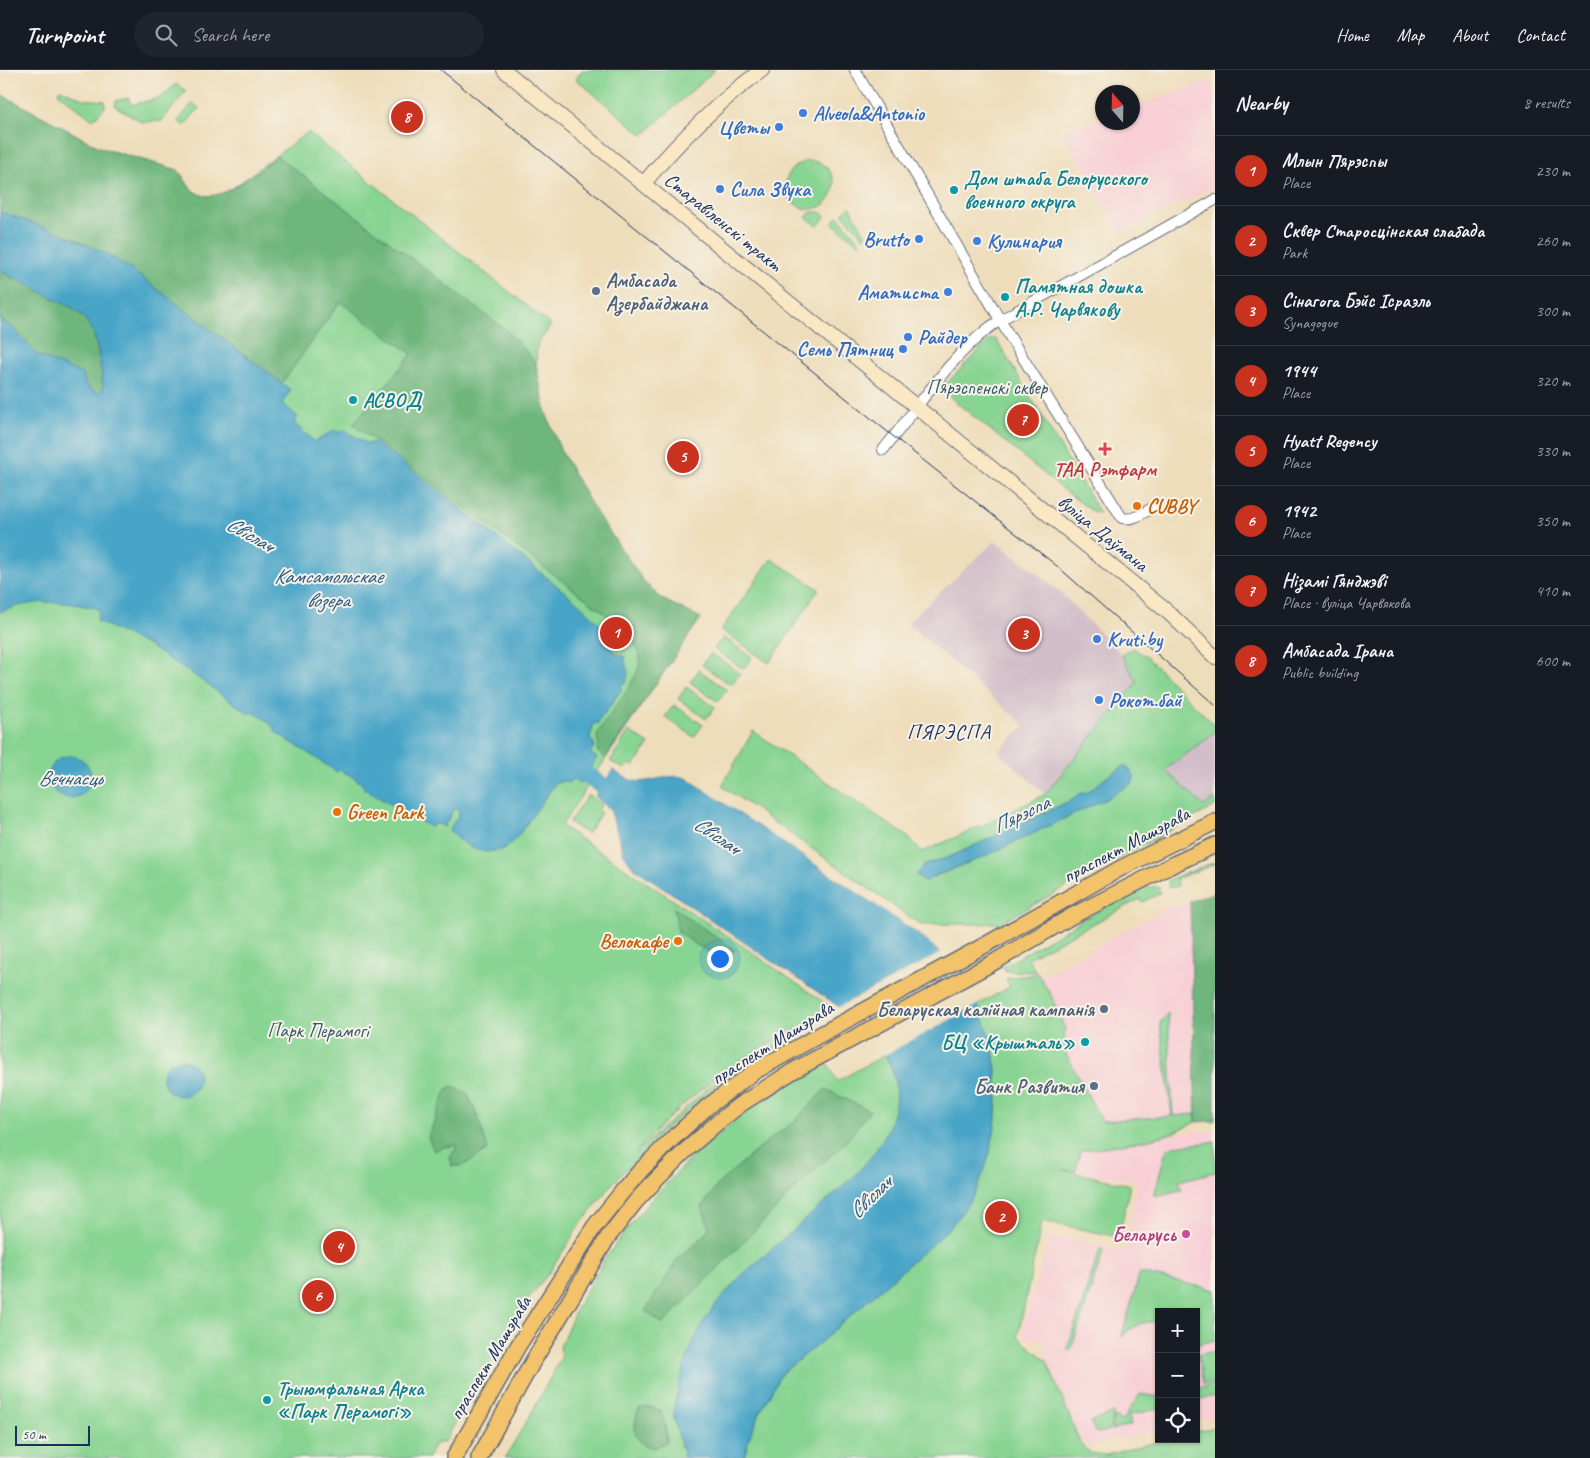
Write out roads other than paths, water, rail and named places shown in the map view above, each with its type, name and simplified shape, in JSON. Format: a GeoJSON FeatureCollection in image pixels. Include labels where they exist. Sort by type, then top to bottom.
{"type":"FeatureCollection","features":[{"type":"Feature","properties":{"kind":"main road","name":"Старавіленскі тракт"},"geometry":{"type":"LineString","coordinates":[[504,70],[917,406]]}},
{"type":"Feature","properties":{"kind":"main road"},"geometry":{"type":"LineString","coordinates":[[644,183],[664,158],[728,96],[762,70]]}},
{"type":"Feature","properties":{"kind":"main road","name":"вуліца Даўмана"},"geometry":{"type":"LineString","coordinates":[[917,406],[1169,613],[1215,657]]}},
{"type":"Feature","properties":{"kind":"main road","name":"праспект Машэрава"},"geometry":{"type":"LineString","coordinates":[[454,1458],[518,1346],[594,1227],[641,1170],[678,1134],[730,1090],[754,1072],[814,1038],[1130,864],[1215,822]]}},
{"type":"Feature","properties":{"kind":"main road","name":"праспект Машэрава"},"geometry":{"type":"LineString","coordinates":[[479,1458],[532,1363],[608,1237],[636,1201],[690,1146],[741,1104],[793,1071],[996,961],[1053,926],[1215,845]]}},
{"type":"Feature","properties":{"kind":"main road"},"geometry":{"type":"LineString","coordinates":[[1044,911],[1041,917],[1042,923],[1047,927],[1053,926]]}},
{"type":"Feature","properties":{"kind":"main road"},"geometry":{"type":"LineString","coordinates":[[518,1346],[530,1356],[532,1363]]}},
{"type":"Feature","properties":{"kind":"street"},"geometry":{"type":"LineString","coordinates":[[855,70],[1016,346],[1122,518],[1128,520],[1135,518],[1154,506]]}},
{"type":"Feature","properties":{"kind":"street"},"geometry":{"type":"LineString","coordinates":[[884,450],[917,406],[957,359],[989,327],[1215,200]]}},
{"type":"Feature","properties":{"kind":"water","name":"Камсамольскае возера"},"geometry":{"type":"Polygon","coordinates":[[[0,212],[50,229],[98,250],[129,268],[291,390],[282,403],[298,417],[294,423],[315,442],[334,430],[339,432],[345,430],[367,444],[374,442],[492,533],[593,617],[612,638],[611,645],[613,650],[617,654],[624,656],[628,672],[626,683],[624,682],[621,687],[622,689],[597,724],[595,722],[592,727],[590,739],[595,745],[590,753],[597,758],[579,784],[572,779],[569,783],[563,781],[555,784],[518,836],[507,847],[501,850],[486,852],[472,848],[449,831],[460,812],[454,808],[444,827],[437,823],[430,827],[364,789],[364,786],[350,775],[339,770],[337,772],[274,731],[275,729],[267,721],[251,712],[249,714],[147,645],[97,621],[99,609],[50,602],[25,604],[0,612],[0,319],[15,330],[37,355],[82,374],[87,387],[100,394],[103,387],[94,333],[85,319],[73,308],[0,271],[0,212]]]}},
{"type":"Feature","properties":{"kind":"water","name":"Вечнасць"},"geometry":{"type":"Polygon","coordinates":[[[74,756],[82,759],[88,765],[91,777],[88,789],[82,795],[66,798],[58,795],[52,789],[49,773],[52,765],[58,759],[74,756]]]}},
{"type":"Feature","properties":{"kind":"water"},"geometry":{"type":"Polygon","coordinates":[[[1124,766],[1133,774],[1135,778],[1132,780],[1134,782],[1106,799],[981,858],[929,878],[926,882],[916,875],[924,865],[950,857],[1074,799],[1078,794],[1088,792],[1124,766]]]}},
{"type":"Feature","properties":{"kind":"water"},"geometry":{"type":"Polygon","coordinates":[[[613,770],[625,778],[634,781],[648,781],[675,776],[688,779],[915,932],[944,957],[968,987],[980,1010],[989,1035],[994,1061],[997,1088],[996,1116],[992,1142],[985,1168],[968,1204],[943,1234],[816,1346],[781,1374],[759,1414],[749,1438],[744,1458],[684,1458],[674,1417],[675,1402],[694,1340],[713,1308],[740,1277],[849,1181],[877,1149],[887,1132],[893,1114],[896,1096],[894,1077],[887,1058],[875,1038],[847,1012],[633,867],[624,854],[610,809],[595,796],[613,770]]]}},
{"type":"Feature","properties":{"kind":"water"},"geometry":{"type":"Polygon","coordinates":[[[181,1060],[188,1061],[194,1065],[198,1071],[198,1085],[194,1091],[188,1095],[181,1096],[174,1095],[168,1091],[164,1085],[163,1078],[164,1071],[168,1065],[174,1061],[181,1060]]]}},
{"type":"Feature","properties":{"kind":"waterway","name":"Свіслач"},"geometry":{"type":"LineString","coordinates":[[567,762],[622,799]]}},
{"type":"Feature","properties":{"kind":"tram line"},"geometry":{"type":"LineString","coordinates":[[441,70],[894,437],[1057,566],[1215,705]]}},
{"type":"Feature","properties":{"kind":"place","name":"Alveola&Antonio"},"geometry":{"type":"Point","coordinates":[803,113]}},
{"type":"Feature","properties":{"kind":"place","name":"Амбасада Ірана"},"geometry":{"type":"Point","coordinates":[407,117]}},
{"type":"Feature","properties":{"kind":"place","name":"Цветы"},"geometry":{"type":"Point","coordinates":[779,127]}},
{"type":"Feature","properties":{"kind":"place","name":"Сила Звука"},"geometry":{"type":"Point","coordinates":[720,189]}},
{"type":"Feature","properties":{"kind":"place","name":"Дом штаба Белорусского военного округа"},"geometry":{"type":"Point","coordinates":[954,190]}},
{"type":"Feature","properties":{"kind":"place","name":"Brutto"},"geometry":{"type":"Point","coordinates":[919,239]}},
{"type":"Feature","properties":{"kind":"place","name":"Кулинария"},"geometry":{"type":"Point","coordinates":[977,241]}},
{"type":"Feature","properties":{"kind":"place","name":"Амбасада Азербайджана"},"geometry":{"type":"Point","coordinates":[596,291]}},
{"type":"Feature","properties":{"kind":"place","name":"Аматиста"},"geometry":{"type":"Point","coordinates":[948,292]}},
{"type":"Feature","properties":{"kind":"place","name":"Памятная дошка А.Р. Чарвякову"},"geometry":{"type":"Point","coordinates":[1005,297]}},
{"type":"Feature","properties":{"kind":"place","name":"Райдер"},"geometry":{"type":"Point","coordinates":[908,337]}},
{"type":"Feature","properties":{"kind":"place","name":"Семь Пятниц"},"geometry":{"type":"Point","coordinates":[903,349]}},
{"type":"Feature","properties":{"kind":"place","name":"АСВОД"},"geometry":{"type":"Point","coordinates":[353,400]}},
{"type":"Feature","properties":{"kind":"place","name":"Нізамі Гянджэві"},"geometry":{"type":"Point","coordinates":[1023,420]}},
{"type":"Feature","properties":{"kind":"place","name":"ТАА Рэтфарм"},"geometry":{"type":"Point","coordinates":[1105,449]}},
{"type":"Feature","properties":{"kind":"place","name":"Hyatt Regency"},"geometry":{"type":"Point","coordinates":[683,457]}},
{"type":"Feature","properties":{"kind":"place","name":"CUBBY"},"geometry":{"type":"Point","coordinates":[1137,506]}},
{"type":"Feature","properties":{"kind":"place","name":"Млын Пярэспы"},"geometry":{"type":"Point","coordinates":[616,633]}},
{"type":"Feature","properties":{"kind":"place","name":"Сінагога Бэйс Ісраэль"},"geometry":{"type":"Point","coordinates":[1024,634]}},
{"type":"Feature","properties":{"kind":"place","name":"Kruti.by"},"geometry":{"type":"Point","coordinates":[1097,639]}},
{"type":"Feature","properties":{"kind":"place","name":"Рокот.бай"},"geometry":{"type":"Point","coordinates":[1099,700]}},
{"type":"Feature","properties":{"kind":"place","name":"Green Park"},"geometry":{"type":"Point","coordinates":[337,812]}},
{"type":"Feature","properties":{"kind":"place","name":"Велокафе"},"geometry":{"type":"Point","coordinates":[678,941]}},
{"type":"Feature","properties":{"kind":"place","name":"Беларуская калійная кампанія"},"geometry":{"type":"Point","coordinates":[1104,1009]}},
{"type":"Feature","properties":{"kind":"place","name":"БЦ «Крышталь»"},"geometry":{"type":"Point","coordinates":[1085,1042]}},
{"type":"Feature","properties":{"kind":"place","name":"Банк Развития"},"geometry":{"type":"Point","coordinates":[1094,1086]}},
{"type":"Feature","properties":{"kind":"place","name":"Сквер Старосцінская слабада"},"geometry":{"type":"Point","coordinates":[1001,1217]}},
{"type":"Feature","properties":{"kind":"place","name":"Беларусь"},"geometry":{"type":"Point","coordinates":[1186,1234]}},
{"type":"Feature","properties":{"kind":"place","name":"1944"},"geometry":{"type":"Point","coordinates":[339,1247]}},
{"type":"Feature","properties":{"kind":"place","name":"1942"},"geometry":{"type":"Point","coordinates":[318,1296]}},
{"type":"Feature","properties":{"kind":"place","name":"Трыюмфальная Арка «Парк Перамогі»"},"geometry":{"type":"Point","coordinates":[267,1400]}},
{"type":"Feature","properties":{"kind":"district","name":"ПЯРЭСПА"},"geometry":{"type":"Point","coordinates":[949,732]}},
{"type":"Feature","properties":{"kind":"park label","name":"Пярэспенскі сквер"},"geometry":{"type":"Point","coordinates":[987,387]}},
{"type":"Feature","properties":{"kind":"park label","name":"Парк Перамогі"},"geometry":{"type":"Point","coordinates":[318,1030]}},
{"type":"Feature","properties":{"kind":"water label","name":"Пярэспа"},"geometry":{"type":"Point","coordinates":[1021,814]}}]}
